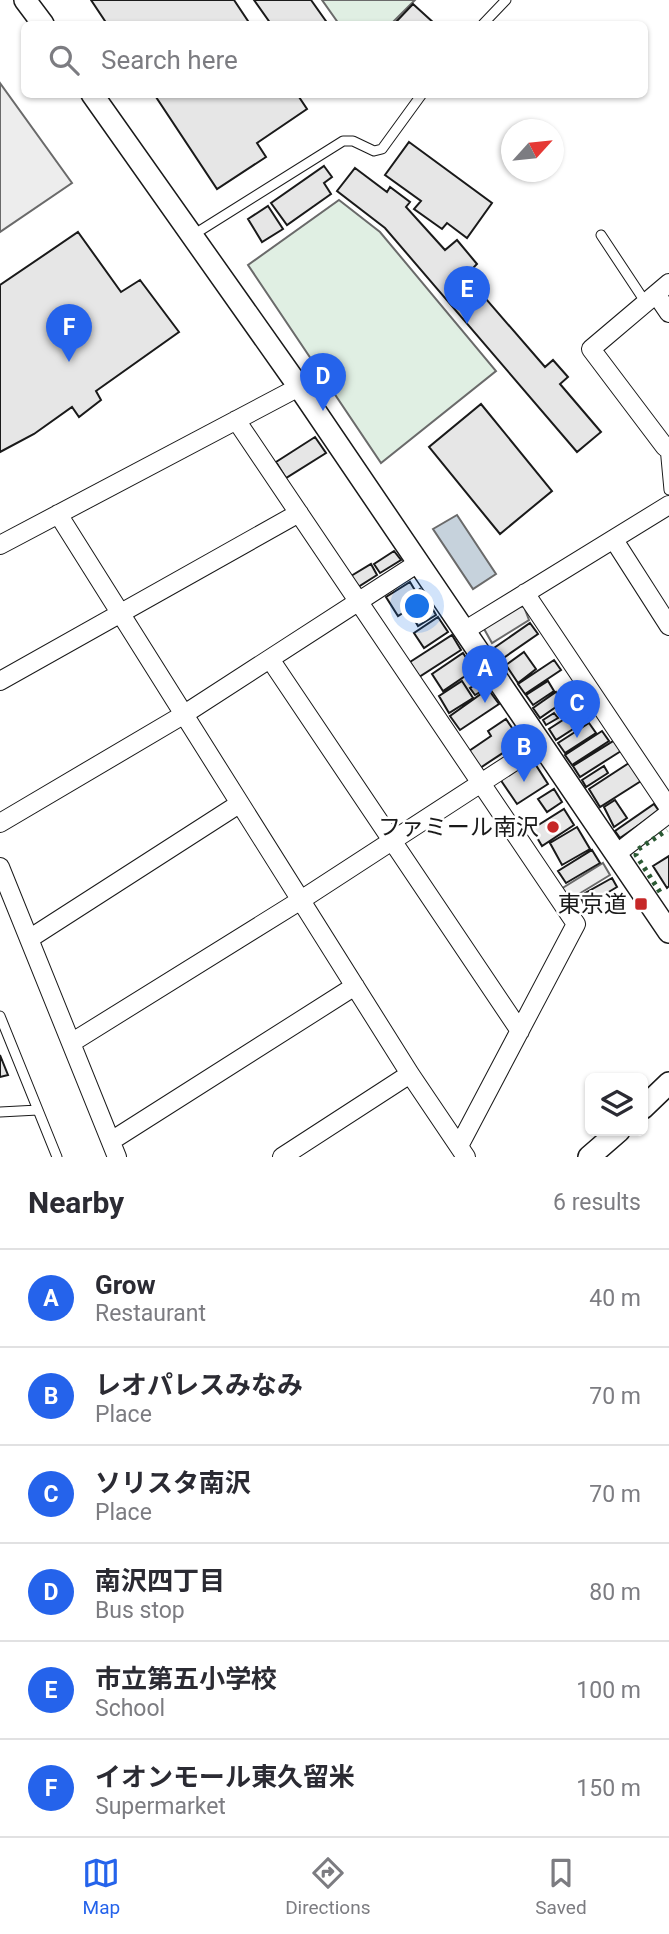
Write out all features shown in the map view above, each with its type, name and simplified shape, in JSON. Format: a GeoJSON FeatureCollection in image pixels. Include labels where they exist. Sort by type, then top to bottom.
{"type":"FeatureCollection","features":[{"type":"Feature","properties":{"kind":"street"},"geometry":{"type":"LineString","coordinates":[[25,0],[41,21]]}},
{"type":"Feature","properties":{"kind":"street"},"geometry":{"type":"LineString","coordinates":[[95,98],[299,387],[669,932]]}},
{"type":"Feature","properties":{"kind":"street"},"geometry":{"type":"LineString","coordinates":[[667,447],[591,349],[657,293],[669,313]]}},
{"type":"Feature","properties":{"kind":"street"},"geometry":{"type":"LineString","coordinates":[[0,545],[299,387]]}},
{"type":"Feature","properties":{"kind":"street"},"geometry":{"type":"LineString","coordinates":[[236,420],[576,925],[520,1031],[463,1151]]}},
{"type":"Feature","properties":{"kind":"street"},"geometry":{"type":"LineString","coordinates":[[464,631],[669,505]]}},
{"type":"Feature","properties":{"kind":"street"},"geometry":{"type":"LineString","coordinates":[[0,681],[299,513]]}},
{"type":"Feature","properties":{"kind":"street"},"geometry":{"type":"LineString","coordinates":[[58,514],[410,1074],[463,1151]]}},
{"type":"Feature","properties":{"kind":"street"},"geometry":{"type":"LineString","coordinates":[[614,540],[669,626]]}},
{"type":"Feature","properties":{"kind":"street"},"geometry":{"type":"LineString","coordinates":[[0,822],[183,715],[418,563]]}},
{"type":"Feature","properties":{"kind":"street"},"geometry":{"type":"LineString","coordinates":[[525,593],[669,807]]}},
{"type":"Feature","properties":{"kind":"street"},"geometry":{"type":"LineString","coordinates":[[270,659],[520,1031]]}},
{"type":"Feature","properties":{"kind":"street"},"geometry":{"type":"LineString","coordinates":[[71,1043],[301,900],[541,744]]}},
{"type":"Feature","properties":{"kind":"street"},"geometry":{"type":"LineString","coordinates":[[29,939],[239,804]]}},
{"type":"Feature","properties":{"kind":"street"},"geometry":{"type":"LineString","coordinates":[[616,854],[669,813]]}},
{"type":"Feature","properties":{"kind":"street"},"geometry":{"type":"LineString","coordinates":[[0,867],[114,1149],[355,986]]}},
{"type":"Feature","properties":{"kind":"street"},"geometry":{"type":"LineString","coordinates":[[282,1157],[410,1074]]}},
{"type":"Feature","properties":{"kind":"street"},"geometry":{"type":"LineString","coordinates":[[648,1103],[669,1083]]}},
{"type":"Feature","properties":{"kind":"street"},"geometry":{"type":"LineString","coordinates":[[589,1157],[613,1136]]}},
{"type":"Feature","properties":{"kind":"lane"},"geometry":{"type":"LineString","coordinates":[[486,21],[506,0]]}},
{"type":"Feature","properties":{"kind":"lane"},"geometry":{"type":"LineString","coordinates":[[193,235],[343,141],[353,141],[374,151],[382,149],[419,98]]}},
{"type":"Feature","properties":{"kind":"lane"},"geometry":{"type":"LineString","coordinates":[[601,235],[657,293]]}},
{"type":"Feature","properties":{"kind":"lane"},"geometry":{"type":"LineString","coordinates":[[667,447],[669,490]]}},
{"type":"Feature","properties":{"kind":"lane"},"geometry":{"type":"LineString","coordinates":[[0,1016],[57,1157]]}},
{"type":"Feature","properties":{"kind":"lane"},"geometry":{"type":"LineString","coordinates":[[0,1112],[38,1110]]}},
{"type":"Feature","properties":{"kind":"green space"},"geometry":{"type":"Polygon","coordinates":[[[322,0],[415,0],[394,21],[337,21],[322,0]]]}},
{"type":"Feature","properties":{"kind":"green space"},"geometry":{"type":"Polygon","coordinates":[[[339,200],[380,232],[496,371],[381,463],[248,265],[339,200]]]}},
{"type":"Feature","properties":{"kind":"shaded area"},"geometry":{"type":"Polygon","coordinates":[[[0,83],[72,183],[0,232],[0,83]]]}},
{"type":"Feature","properties":{"kind":"shaded area"},"geometry":{"type":"Polygon","coordinates":[[[457,515],[496,574],[473,589],[433,529],[457,515]]]}},
{"type":"Feature","properties":{"kind":"shaded area"},"geometry":{"type":"Polygon","coordinates":[[[517,606],[524,607],[529,620],[492,643],[483,627],[517,606]]]}},
{"type":"Feature","properties":{"kind":"shaded area"},"geometry":{"type":"Polygon","coordinates":[[[603,863],[610,875],[569,900],[561,889],[603,863]]]}},
{"type":"Feature","properties":{"kind":"building"},"geometry":{"type":"Polygon","coordinates":[[[91,0],[234,0],[248,21],[105,21],[91,0]]]}},
{"type":"Feature","properties":{"kind":"building"},"geometry":{"type":"Polygon","coordinates":[[[254,0],[311,0],[326,21],[269,21],[254,0]]]}},
{"type":"Feature","properties":{"kind":"building"},"geometry":{"type":"Polygon","coordinates":[[[413,4],[432,21],[397,21],[413,4]]]}},
{"type":"Feature","properties":{"kind":"building"},"geometry":{"type":"Polygon","coordinates":[[[157,98],[300,98],[307,109],[257,143],[266,157],[217,189],[157,98]]]}},
{"type":"Feature","properties":{"kind":"building"},"geometry":{"type":"Polygon","coordinates":[[[409,142],[492,203],[467,238],[447,223],[442,229],[414,209],[421,201],[385,175],[409,142]]]}},
{"type":"Feature","properties":{"kind":"building"},"geometry":{"type":"Polygon","coordinates":[[[324,166],[332,177],[324,183],[331,194],[287,225],[271,203],[324,166]]]}},
{"type":"Feature","properties":{"kind":"building"},"geometry":{"type":"Polygon","coordinates":[[[355,168],[387,192],[390,187],[410,202],[406,207],[445,250],[457,240],[477,264],[470,271],[478,280],[473,284],[545,367],[553,360],[568,377],[560,384],[601,432],[577,452],[385,228],[337,191],[355,168]]]}},
{"type":"Feature","properties":{"kind":"building"},"geometry":{"type":"Polygon","coordinates":[[[268,206],[283,229],[262,242],[248,219],[268,206]]]}},
{"type":"Feature","properties":{"kind":"building"},"geometry":{"type":"Polygon","coordinates":[[[78,232],[121,292],[140,280],[179,332],[96,391],[101,400],[79,417],[72,407],[34,434],[0,452],[0,285],[78,232]]]}},
{"type":"Feature","properties":{"kind":"building"},"geometry":{"type":"Polygon","coordinates":[[[481,404],[552,491],[500,534],[429,447],[481,404]]]}},
{"type":"Feature","properties":{"kind":"building"},"geometry":{"type":"Polygon","coordinates":[[[315,437],[326,453],[286,478],[276,462],[315,437]]]}},
{"type":"Feature","properties":{"kind":"building"},"geometry":{"type":"Polygon","coordinates":[[[394,551],[401,560],[380,573],[374,564],[394,551]]]}},
{"type":"Feature","properties":{"kind":"building"},"geometry":{"type":"Polygon","coordinates":[[[371,564],[377,575],[358,587],[351,576],[371,564]]]}},
{"type":"Feature","properties":{"kind":"building"},"geometry":{"type":"Polygon","coordinates":[[[410,582],[416,592],[420,589],[426,598],[398,616],[386,597],[410,582]]]}},
{"type":"Feature","properties":{"kind":"building"},"geometry":{"type":"Polygon","coordinates":[[[428,601],[436,615],[418,626],[410,612],[428,601]]]}},
{"type":"Feature","properties":{"kind":"building"},"geometry":{"type":"Polygon","coordinates":[[[438,617],[448,632],[424,648],[414,633],[438,617]]]}},
{"type":"Feature","properties":{"kind":"building"},"geometry":{"type":"Polygon","coordinates":[[[530,623],[538,634],[502,659],[494,648],[530,623]]]}},
{"type":"Feature","properties":{"kind":"building"},"geometry":{"type":"Polygon","coordinates":[[[452,635],[461,650],[419,677],[410,662],[452,635]]]}},
{"type":"Feature","properties":{"kind":"building"},"geometry":{"type":"Polygon","coordinates":[[[524,652],[536,669],[518,683],[506,665],[524,652]]]}},
{"type":"Feature","properties":{"kind":"building"},"geometry":{"type":"Polygon","coordinates":[[[463,653],[474,670],[443,691],[432,674],[463,653]]]}},
{"type":"Feature","properties":{"kind":"building"},"geometry":{"type":"Polygon","coordinates":[[[554,660],[561,670],[525,694],[518,684],[554,660]]]}},
{"type":"Feature","properties":{"kind":"building"},"geometry":{"type":"Polygon","coordinates":[[[482,680],[487,688],[475,695],[470,688],[482,680]]]}},
{"type":"Feature","properties":{"kind":"building"},"geometry":{"type":"Polygon","coordinates":[[[462,681],[473,698],[449,713],[439,696],[462,681]]]}},
{"type":"Feature","properties":{"kind":"building"},"geometry":{"type":"Polygon","coordinates":[[[548,681],[554,691],[533,705],[526,695],[548,681]]]}},
{"type":"Feature","properties":{"kind":"building"},"geometry":{"type":"Polygon","coordinates":[[[488,689],[499,704],[460,730],[450,716],[488,689]]]}},
{"type":"Feature","properties":{"kind":"building"},"geometry":{"type":"Polygon","coordinates":[[[556,692],[563,702],[540,718],[533,708],[556,692]]]}},
{"type":"Feature","properties":{"kind":"building"},"geometry":{"type":"Polygon","coordinates":[[[580,709],[587,720],[556,740],[549,729],[580,709]]]}},
{"type":"Feature","properties":{"kind":"building"},"geometry":{"type":"Polygon","coordinates":[[[554,713],[558,718],[546,725],[543,720],[554,713]]]}},
{"type":"Feature","properties":{"kind":"building"},"geometry":{"type":"Polygon","coordinates":[[[506,719],[521,741],[480,768],[469,751],[491,736],[488,731],[506,719]]]}},
{"type":"Feature","properties":{"kind":"building"},"geometry":{"type":"Polygon","coordinates":[[[589,723],[596,733],[565,753],[558,743],[589,723]]]}},
{"type":"Feature","properties":{"kind":"building"},"geometry":{"type":"Polygon","coordinates":[[[602,731],[609,741],[572,765],[565,755],[602,731]]]}},
{"type":"Feature","properties":{"kind":"building"},"geometry":{"type":"Polygon","coordinates":[[[615,740],[621,751],[580,777],[573,766],[615,740]]]}},
{"type":"Feature","properties":{"kind":"building"},"geometry":{"type":"Polygon","coordinates":[[[532,759],[548,784],[517,804],[500,779],[532,759]]]}},
{"type":"Feature","properties":{"kind":"building"},"geometry":{"type":"Polygon","coordinates":[[[629,763],[641,781],[600,807],[589,789],[629,763]]]}},
{"type":"Feature","properties":{"kind":"building"},"geometry":{"type":"Polygon","coordinates":[[[604,766],[608,773],[586,787],[582,780],[604,766]]]}},
{"type":"Feature","properties":{"kind":"building"},"geometry":{"type":"Polygon","coordinates":[[[554,789],[562,802],[547,812],[538,799],[554,789]]]}},
{"type":"Feature","properties":{"kind":"building"},"geometry":{"type":"Polygon","coordinates":[[[615,800],[627,818],[614,827],[604,807],[615,800]]]}},
{"type":"Feature","properties":{"kind":"building"},"geometry":{"type":"Polygon","coordinates":[[[654,804],[659,811],[620,838],[615,831],[654,804]]]}},
{"type":"Feature","properties":{"kind":"building","name":"ファミール南沢"},"geometry":{"type":"Polygon","coordinates":[[[564,809],[574,825],[542,846],[532,829],[564,809]]]}},
{"type":"Feature","properties":{"kind":"building"},"geometry":{"type":"Polygon","coordinates":[[[577,827],[590,849],[562,865],[550,843],[577,827]]]}},
{"type":"Feature","properties":{"kind":"building"},"geometry":{"type":"Polygon","coordinates":[[[592,850],[600,863],[566,883],[558,871],[592,850]]]}},
{"type":"Feature","properties":{"kind":"building"},"geometry":{"type":"Polygon","coordinates":[[[669,856],[669,886],[667,888],[653,866],[669,856]]]}},
{"type":"Feature","properties":{"kind":"building"},"geometry":{"type":"Polygon","coordinates":[[[612,878],[617,887],[585,906],[580,896],[612,878]]]}},
{"type":"Feature","properties":{"kind":"building"},"geometry":{"type":"Polygon","coordinates":[[[0,1055],[8,1075],[0,1077],[0,1055]]]}},
{"type":"Feature","properties":{"kind":"hedge"},"geometry":{"type":"LineString","coordinates":[[660,892],[636,855],[637,850],[667,830]]}},
{"type":"Feature","properties":{"kind":"place","name":"市立第五小学校"},"geometry":{"type":"Point","coordinates":[467,324]}},
{"type":"Feature","properties":{"kind":"place","name":"イオンモール東久留米"},"geometry":{"type":"Point","coordinates":[69,362]}},
{"type":"Feature","properties":{"kind":"place","name":"南沢四丁目"},"geometry":{"type":"Point","coordinates":[323,411]}},
{"type":"Feature","properties":{"kind":"place","name":"Grow"},"geometry":{"type":"Point","coordinates":[485,703]}},
{"type":"Feature","properties":{"kind":"place","name":"ソリスタ南沢"},"geometry":{"type":"Point","coordinates":[577,738]}},
{"type":"Feature","properties":{"kind":"place","name":"レオパレスみなみ"},"geometry":{"type":"Point","coordinates":[524,782]}},
{"type":"Feature","properties":{"kind":"place","name":"ファミール南沢"},"geometry":{"type":"Point","coordinates":[553,827]}},
{"type":"Feature","properties":{"kind":"place","name":"東京道"},"geometry":{"type":"Point","coordinates":[641,904]}}]}
